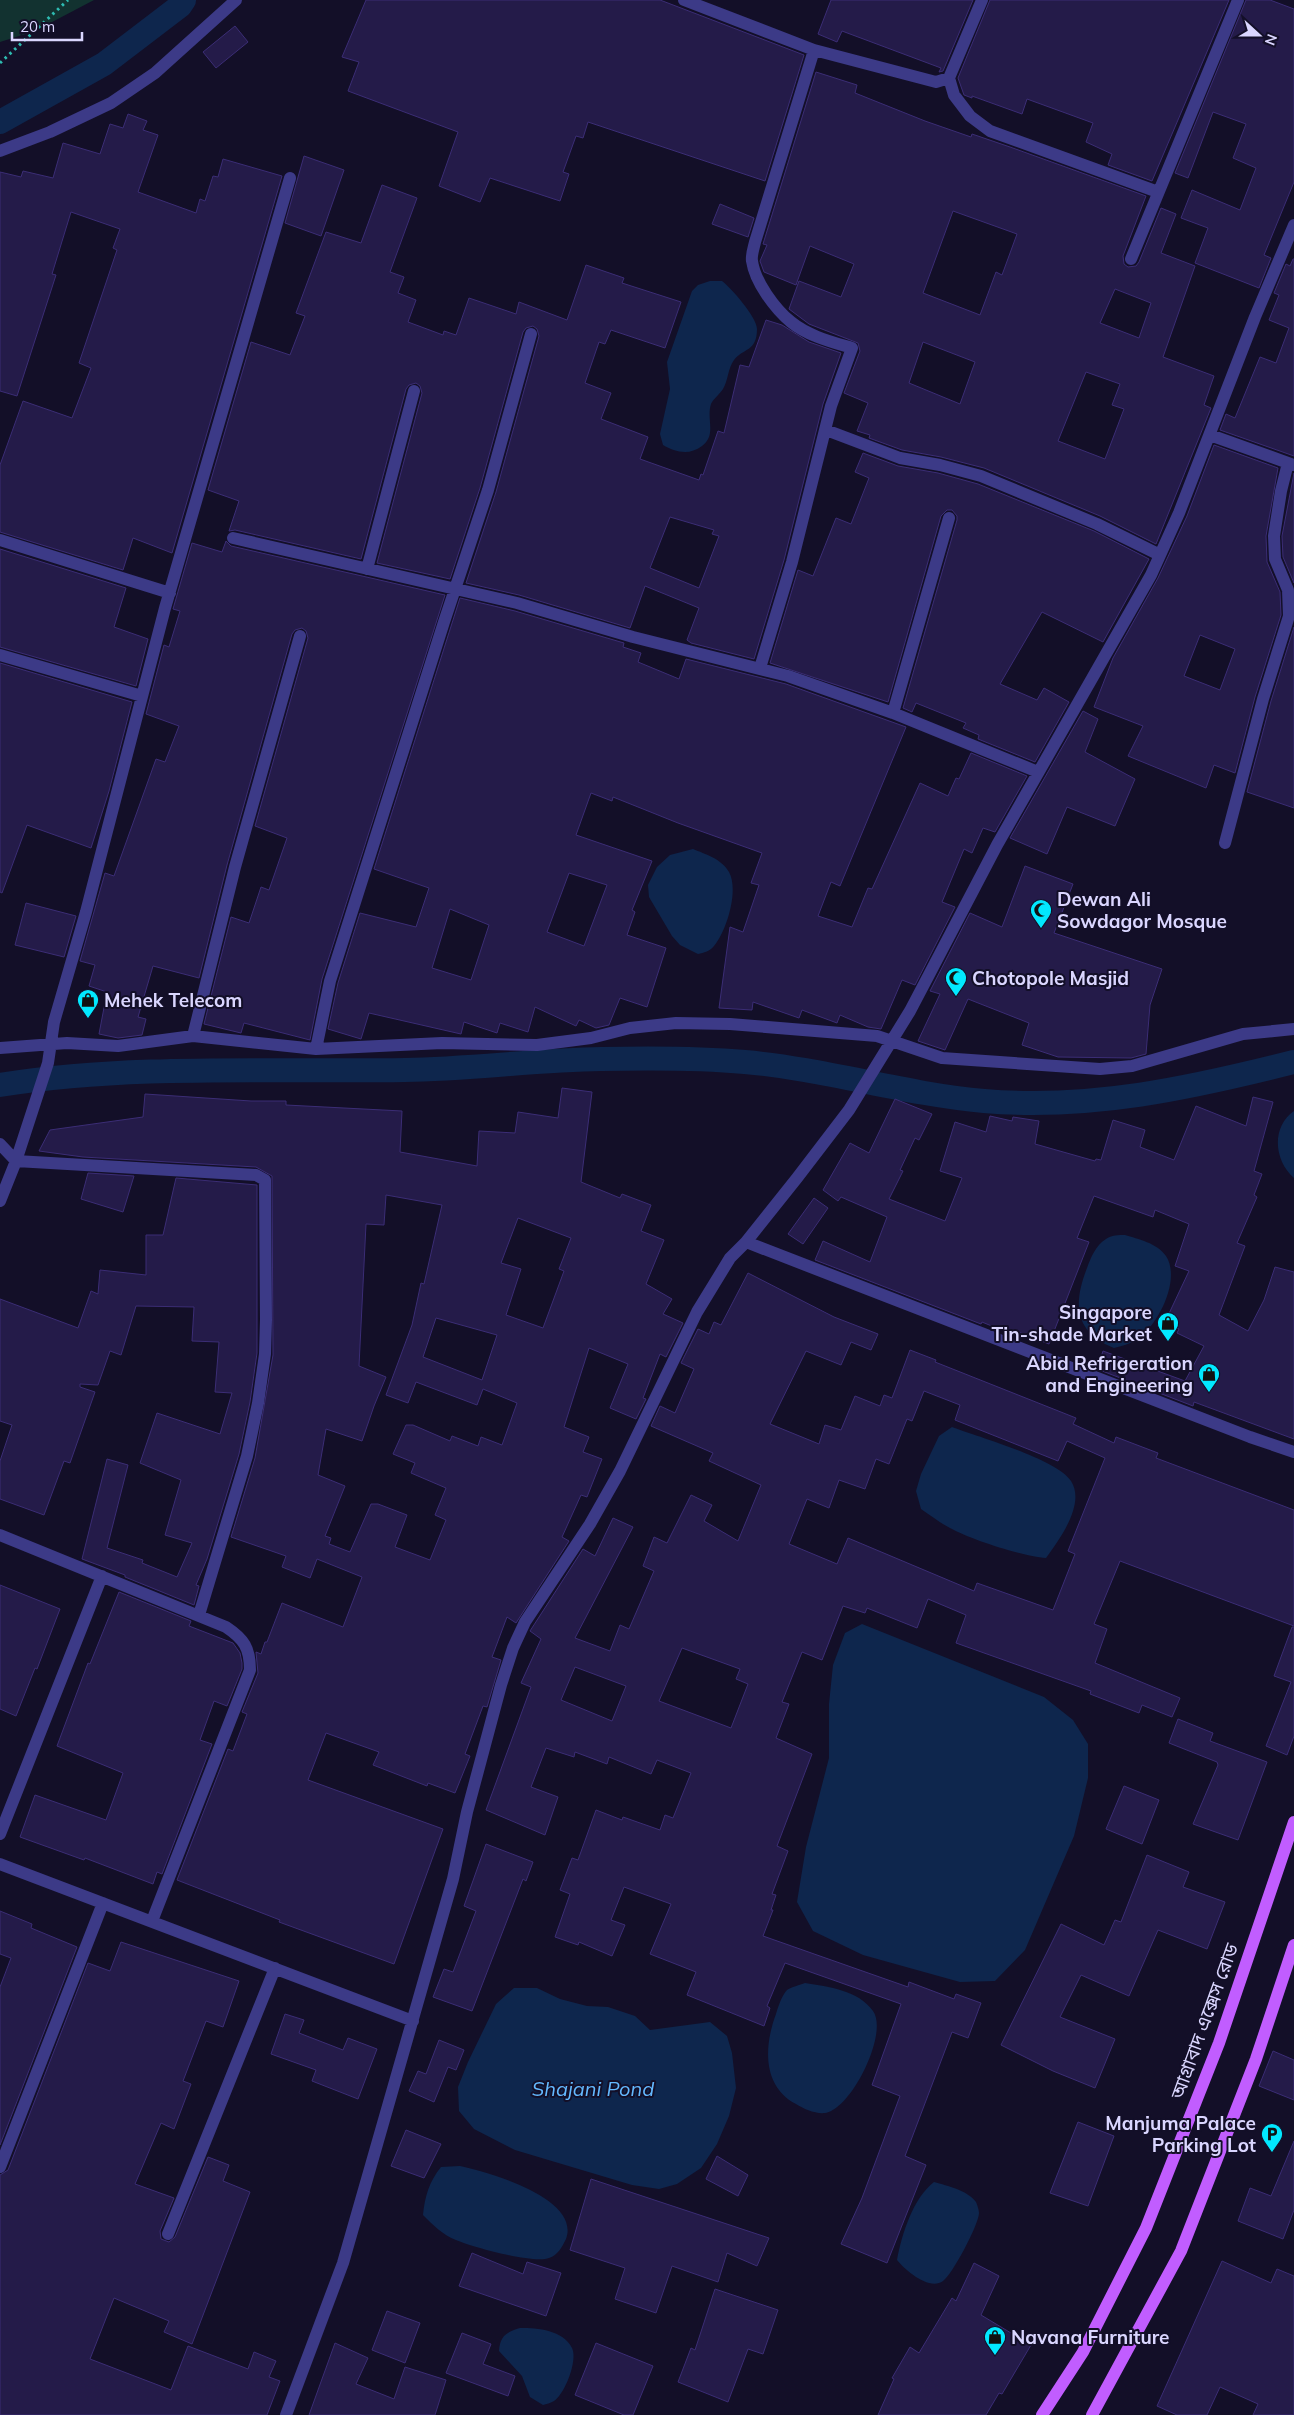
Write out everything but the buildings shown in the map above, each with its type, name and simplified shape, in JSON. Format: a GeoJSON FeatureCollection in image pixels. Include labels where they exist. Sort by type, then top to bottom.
{"type":"FeatureCollection","features":[{"type":"Feature","properties":{"kind":"main road","name":"আগ্রাবাদ এক্সেস রোড"},"geometry":{"type":"LineString","coordinates":[[1042,2415],[1083,2352],[1146,2228],[1219,2043],[1294,1822]]}},
{"type":"Feature","properties":{"kind":"main road"},"geometry":{"type":"LineString","coordinates":[[1092,2415],[1181,2251],[1256,2059],[1294,1945]]}},
{"type":"Feature","properties":{"kind":"street"},"geometry":{"type":"LineString","coordinates":[[0,151],[50,132],[111,103],[155,73],[236,0]]}},
{"type":"Feature","properties":{"kind":"street"},"geometry":{"type":"LineString","coordinates":[[684,0],[814,50],[936,82],[949,78]]}},
{"type":"Feature","properties":{"kind":"street"},"geometry":{"type":"LineString","coordinates":[[982,0],[949,78],[954,96],[970,116],[990,131],[1158,192]]}},
{"type":"Feature","properties":{"kind":"street"},"geometry":{"type":"LineString","coordinates":[[1131,259],[1238,0]]}},
{"type":"Feature","properties":{"kind":"street"},"geometry":{"type":"LineString","coordinates":[[760,668],[792,562],[831,406],[852,348],[822,339],[792,323],[772,302],[758,278],[751,260],[814,50]]}},
{"type":"Feature","properties":{"kind":"street"},"geometry":{"type":"LineString","coordinates":[[0,1202],[16,1161],[48,1063],[54,1022],[86,912],[170,593],[290,178]]}},
{"type":"Feature","properties":{"kind":"street"},"geometry":{"type":"LineString","coordinates":[[286,2415],[343,2263],[453,1879],[467,1812],[513,1648],[524,1622],[590,1524],[620,1471],[697,1312],[730,1258],[746,1242],[848,1110],[910,1011],[1038,772],[1151,576],[1294,225]]}},
{"type":"Feature","properties":{"kind":"street"},"geometry":{"type":"LineString","coordinates":[[316,1049],[330,981],[488,490],[531,334]]}},
{"type":"Feature","properties":{"kind":"street"},"geometry":{"type":"LineString","coordinates":[[367,569],[414,391]]}},
{"type":"Feature","properties":{"kind":"street"},"geometry":{"type":"LineString","coordinates":[[826,430],[900,458],[940,465],[982,476],[1097,524],[1160,555]]}},
{"type":"Feature","properties":{"kind":"street"},"geometry":{"type":"LineString","coordinates":[[1210,435],[1291,464],[1281,491],[1274,536],[1275,559],[1288,590],[1289,616],[1263,699],[1225,843]]}},
{"type":"Feature","properties":{"kind":"street"},"geometry":{"type":"LineString","coordinates":[[893,713],[949,518]]}},
{"type":"Feature","properties":{"kind":"street"},"geometry":{"type":"LineString","coordinates":[[233,538],[517,603],[633,637],[760,668],[822,686],[1038,772]]}},
{"type":"Feature","properties":{"kind":"street"},"geometry":{"type":"LineString","coordinates":[[0,540],[170,593]]}},
{"type":"Feature","properties":{"kind":"street"},"geometry":{"type":"LineString","coordinates":[[193,1036],[210,959],[300,636]]}},
{"type":"Feature","properties":{"kind":"street"},"geometry":{"type":"LineString","coordinates":[[0,655],[142,696]]}},
{"type":"Feature","properties":{"kind":"street"},"geometry":{"type":"LineString","coordinates":[[0,1048],[51,1044],[118,1046],[193,1036],[316,1049],[442,1043],[537,1045],[591,1038],[630,1028],[676,1023],[721,1024],[877,1036],[942,1058],[1100,1069],[1132,1066],[1243,1034],[1294,1029]]}},
{"type":"Feature","properties":{"kind":"street"},"geometry":{"type":"LineString","coordinates":[[0,1144],[16,1161],[256,1175],[264,1180],[266,1320],[265,1354],[258,1403],[247,1456],[198,1615]]}},
{"type":"Feature","properties":{"kind":"street"},"geometry":{"type":"LineString","coordinates":[[746,1242],[1241,1434],[1294,1452]]}},
{"type":"Feature","properties":{"kind":"street"},"geometry":{"type":"LineString","coordinates":[[0,1535],[226,1627],[241,1637],[248,1648],[250,1670],[152,1921]]}},
{"type":"Feature","properties":{"kind":"street"},"geometry":{"type":"LineString","coordinates":[[0,1834],[102,1576]]}},
{"type":"Feature","properties":{"kind":"street"},"geometry":{"type":"LineString","coordinates":[[0,1864],[413,2021]]}},
{"type":"Feature","properties":{"kind":"street"},"geometry":{"type":"LineString","coordinates":[[0,2167],[103,1903]]}},
{"type":"Feature","properties":{"kind":"street"},"geometry":{"type":"LineString","coordinates":[[168,2234],[275,1968]]}},
{"type":"Feature","properties":{"kind":"path"},"geometry":{"type":"LineString","coordinates":[[1,62],[68,0]]}},
{"type":"Feature","properties":{"kind":"green space"},"geometry":{"type":"Polygon","coordinates":[[[0,0],[94,0],[35,31],[0,42],[0,0]]]}},
{"type":"Feature","properties":{"kind":"water"},"geometry":{"type":"Polygon","coordinates":[[[710,281],[722,281],[737,296],[753,317],[757,329],[756,336],[752,346],[734,360],[723,389],[711,404],[710,432],[706,442],[697,449],[682,452],[672,450],[663,445],[660,434],[670,389],[667,362],[692,291],[698,285],[710,281]]]}},
{"type":"Feature","properties":{"kind":"water"},"geometry":{"type":"Polygon","coordinates":[[[693,849],[713,858],[726,867],[732,880],[733,889],[730,910],[719,939],[711,949],[698,954],[680,945],[672,936],[649,897],[648,885],[657,867],[670,855],[693,849]]]}},
{"type":"Feature","properties":{"kind":"water"},"geometry":{"type":"Polygon","coordinates":[[[1294,1111],[1294,1178],[1282,1163],[1278,1144],[1281,1126],[1294,1111]]]}},
{"type":"Feature","properties":{"kind":"water"},"geometry":{"type":"Polygon","coordinates":[[[1125,1235],[1147,1242],[1158,1248],[1166,1256],[1171,1276],[1166,1300],[1147,1331],[1136,1340],[1114,1348],[1091,1334],[1084,1325],[1080,1316],[1080,1293],[1082,1281],[1097,1248],[1108,1238],[1125,1235]]]}},
{"type":"Feature","properties":{"kind":"water"},"geometry":{"type":"Polygon","coordinates":[[[952,1427],[1034,1457],[1063,1473],[1071,1481],[1075,1490],[1073,1511],[1064,1532],[1046,1558],[1011,1551],[959,1533],[921,1509],[916,1491],[921,1474],[939,1436],[952,1427]]]}},
{"type":"Feature","properties":{"kind":"water"},"geometry":{"type":"Polygon","coordinates":[[[862,1624],[1044,1697],[1073,1720],[1088,1744],[1088,1778],[1074,1836],[1025,1950],[995,1981],[960,1982],[863,1955],[813,1931],[797,1902],[806,1847],[829,1758],[829,1704],[833,1665],[845,1633],[862,1624]]]}},
{"type":"Feature","properties":{"kind":"water"},"geometry":{"type":"Polygon","coordinates":[[[805,1983],[842,1991],[859,1998],[873,2011],[877,2022],[872,2052],[856,2085],[846,2099],[835,2109],[825,2113],[817,2113],[806,2109],[785,2096],[777,2087],[769,2064],[769,2039],[780,2001],[787,1990],[805,1983]]]}},
{"type":"Feature","properties":{"kind":"water","name":"Shajani Pond"},"geometry":{"type":"Polygon","coordinates":[[[514,1988],[537,1988],[560,1999],[587,2006],[608,2007],[635,2016],[650,2030],[710,2022],[727,2036],[732,2053],[736,2088],[729,2116],[717,2144],[701,2168],[677,2184],[659,2189],[632,2185],[515,2150],[474,2129],[459,2111],[458,2087],[496,2004],[514,1988]]]}},
{"type":"Feature","properties":{"kind":"water"},"geometry":{"type":"Polygon","coordinates":[[[460,2166],[490,2174],[529,2189],[546,2199],[560,2211],[567,2224],[566,2239],[555,2255],[549,2258],[530,2259],[464,2243],[451,2238],[423,2215],[428,2190],[433,2178],[441,2167],[460,2166]]]}},
{"type":"Feature","properties":{"kind":"water"},"geometry":{"type":"Polygon","coordinates":[[[934,2182],[968,2194],[976,2202],[979,2213],[970,2238],[947,2277],[943,2281],[931,2283],[918,2278],[897,2260],[905,2228],[914,2207],[920,2197],[934,2182]]]}},
{"type":"Feature","properties":{"kind":"water"},"geometry":{"type":"Polygon","coordinates":[[[520,2328],[549,2331],[563,2337],[572,2348],[572,2368],[566,2384],[554,2401],[543,2405],[530,2397],[522,2376],[499,2351],[502,2338],[511,2331],[520,2328]]]}},
{"type":"Feature","properties":{"kind":"waterway"},"geometry":{"type":"LineString","coordinates":[[0,122],[104,64],[180,6],[184,0]]}},
{"type":"Feature","properties":{"kind":"waterway"},"geometry":{"type":"LineString","coordinates":[[0,1085],[50,1078],[101,1074],[202,1070],[405,1070],[577,1060],[673,1059],[775,1065],[954,1098],[1024,1103],[1063,1102],[1140,1095],[1294,1062]]}},
{"type":"Feature","properties":{"kind":"place","name":"Dewan Ali Sowdagor Mosque"},"geometry":{"type":"Point","coordinates":[1041,929]}},
{"type":"Feature","properties":{"kind":"place","name":"Chotopole Masjid"},"geometry":{"type":"Point","coordinates":[956,997]}},
{"type":"Feature","properties":{"kind":"place","name":"Mehek Telecom"},"geometry":{"type":"Point","coordinates":[88,1019]}},
{"type":"Feature","properties":{"kind":"place","name":"Singapore Tin-shade Market"},"geometry":{"type":"Point","coordinates":[1168,1342]}},
{"type":"Feature","properties":{"kind":"place","name":"Abid Refrigeration and Engineering"},"geometry":{"type":"Point","coordinates":[1209,1393]}},
{"type":"Feature","properties":{"kind":"place","name":"Manjuma Palace Parking Lot"},"geometry":{"type":"Point","coordinates":[1272,2153]}},
{"type":"Feature","properties":{"kind":"place","name":"Navana Furniture"},"geometry":{"type":"Point","coordinates":[995,2356]}}]}
